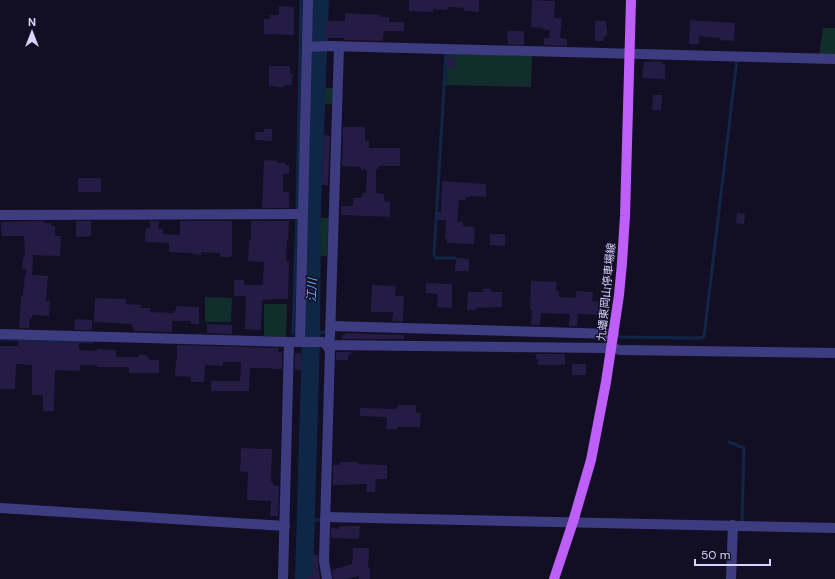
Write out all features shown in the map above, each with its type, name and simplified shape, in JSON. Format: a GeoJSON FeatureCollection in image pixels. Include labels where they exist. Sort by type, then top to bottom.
{"type":"FeatureCollection","features":[{"type":"Feature","properties":{"kind":"main road","name":"九蟠東岡山停車場線"},"geometry":{"type":"LineString","coordinates":[[554,579],[573,522],[591,460],[614,334],[622,263],[625,216],[631,0]]}},
{"type":"Feature","properties":{"kind":"street"},"geometry":{"type":"LineString","coordinates":[[302,342],[298,214],[308,0]]}},
{"type":"Feature","properties":{"kind":"street"},"geometry":{"type":"LineString","coordinates":[[307,46],[336,48],[835,59]]}},
{"type":"Feature","properties":{"kind":"street"},"geometry":{"type":"LineString","coordinates":[[324,343],[330,337],[331,330],[336,48]]}},
{"type":"Feature","properties":{"kind":"street"},"geometry":{"type":"LineString","coordinates":[[0,215],[298,214]]}},
{"type":"Feature","properties":{"kind":"street"},"geometry":{"type":"LineString","coordinates":[[331,330],[614,334]]}},
{"type":"Feature","properties":{"kind":"street"},"geometry":{"type":"LineString","coordinates":[[0,334],[324,343],[612,348],[620,350],[835,353]]}},
{"type":"Feature","properties":{"kind":"street"},"geometry":{"type":"LineString","coordinates":[[283,579],[289,342]]}},
{"type":"Feature","properties":{"kind":"street"},"geometry":{"type":"LineString","coordinates":[[324,343],[330,351],[324,561],[327,579]]}},
{"type":"Feature","properties":{"kind":"street"},"geometry":{"type":"LineString","coordinates":[[0,508],[284,526]]}},
{"type":"Feature","properties":{"kind":"street"},"geometry":{"type":"LineString","coordinates":[[325,517],[573,522],[733,528],[835,528]]}},
{"type":"Feature","properties":{"kind":"street"},"geometry":{"type":"LineString","coordinates":[[732,579],[733,528]]}},
{"type":"Feature","properties":{"kind":"green space"},"geometry":{"type":"Polygon","coordinates":[[[823,28],[835,28],[835,56],[819,56],[823,28]]]}},
{"type":"Feature","properties":{"kind":"green space"},"geometry":{"type":"Polygon","coordinates":[[[447,54],[532,56],[531,87],[446,85],[447,54]]]}},
{"type":"Feature","properties":{"kind":"green space"},"geometry":{"type":"Polygon","coordinates":[[[324,88],[333,88],[333,104],[324,104],[324,88]]]}},
{"type":"Feature","properties":{"kind":"green space"},"geometry":{"type":"Polygon","coordinates":[[[320,218],[329,218],[327,256],[319,256],[320,218]]]}},
{"type":"Feature","properties":{"kind":"green space"},"geometry":{"type":"Polygon","coordinates":[[[205,297],[232,298],[231,322],[205,322],[205,297]]]}},
{"type":"Feature","properties":{"kind":"green space"},"geometry":{"type":"Polygon","coordinates":[[[264,304],[287,304],[286,337],[264,336],[264,304]]]}},
{"type":"Feature","properties":{"kind":"building"},"geometry":{"type":"Polygon","coordinates":[[[409,0],[479,0],[479,12],[464,11],[464,8],[448,7],[447,10],[433,9],[433,12],[409,11],[409,0]]]}},
{"type":"Feature","properties":{"kind":"building"},"geometry":{"type":"Polygon","coordinates":[[[532,0],[555,1],[554,18],[562,18],[560,38],[567,39],[567,46],[544,45],[544,38],[549,38],[550,30],[531,27],[532,0]]]}},
{"type":"Feature","properties":{"kind":"building"},"geometry":{"type":"Polygon","coordinates":[[[279,6],[294,7],[294,35],[264,34],[264,19],[270,19],[270,15],[279,15],[279,6]]]}},
{"type":"Feature","properties":{"kind":"building"},"geometry":{"type":"Polygon","coordinates":[[[345,13],[381,15],[380,17],[389,17],[389,22],[404,22],[404,31],[384,31],[383,41],[325,38],[326,21],[345,21],[345,13]]]}},
{"type":"Feature","properties":{"kind":"building"},"geometry":{"type":"Polygon","coordinates":[[[690,20],[735,23],[734,41],[699,36],[699,44],[689,44],[690,20]]]}},
{"type":"Feature","properties":{"kind":"building"},"geometry":{"type":"Polygon","coordinates":[[[595,21],[606,21],[607,36],[604,36],[604,41],[595,41],[595,21]]]}},
{"type":"Feature","properties":{"kind":"building"},"geometry":{"type":"Polygon","coordinates":[[[507,31],[524,31],[524,45],[508,44],[507,31]]]}},
{"type":"Feature","properties":{"kind":"building"},"geometry":{"type":"Polygon","coordinates":[[[447,57],[456,58],[456,68],[447,68],[447,57]]]}},
{"type":"Feature","properties":{"kind":"building"},"geometry":{"type":"Polygon","coordinates":[[[644,62],[662,62],[662,64],[665,64],[665,79],[642,78],[644,62]]]}},
{"type":"Feature","properties":{"kind":"building"},"geometry":{"type":"Polygon","coordinates":[[[269,66],[290,66],[290,74],[293,74],[292,85],[284,85],[284,87],[269,86],[269,66]]]}},
{"type":"Feature","properties":{"kind":"building"},"geometry":{"type":"Polygon","coordinates":[[[653,95],[662,95],[661,110],[652,110],[653,95]]]}},
{"type":"Feature","properties":{"kind":"building"},"geometry":{"type":"Polygon","coordinates":[[[343,127],[365,127],[365,141],[369,141],[369,148],[400,148],[400,166],[379,166],[378,169],[376,169],[376,193],[384,194],[384,201],[390,202],[390,217],[341,215],[341,206],[353,206],[353,198],[362,198],[362,193],[366,193],[367,170],[361,170],[361,167],[342,166],[343,127]]]}},
{"type":"Feature","properties":{"kind":"building"},"geometry":{"type":"Polygon","coordinates":[[[264,129],[272,129],[272,141],[255,140],[255,132],[264,132],[264,129]]]}},
{"type":"Feature","properties":{"kind":"building"},"geometry":{"type":"Polygon","coordinates":[[[324,135],[330,136],[328,185],[322,185],[324,135]]]}},
{"type":"Feature","properties":{"kind":"building"},"geometry":{"type":"Polygon","coordinates":[[[264,160],[278,161],[278,163],[285,163],[285,165],[289,165],[289,174],[283,174],[283,192],[289,192],[289,208],[262,208],[264,160]]]}},
{"type":"Feature","properties":{"kind":"building"},"geometry":{"type":"Polygon","coordinates":[[[78,178],[101,178],[101,192],[78,192],[78,178]]]}},
{"type":"Feature","properties":{"kind":"building"},"geometry":{"type":"Polygon","coordinates":[[[442,181],[486,184],[486,197],[470,196],[466,197],[465,200],[459,200],[457,222],[463,222],[463,226],[475,227],[474,244],[447,243],[447,239],[445,239],[446,220],[437,220],[438,212],[441,212],[442,181]]]}},
{"type":"Feature","properties":{"kind":"building"},"geometry":{"type":"Polygon","coordinates":[[[737,213],[745,214],[744,224],[736,223],[737,213]]]}},
{"type":"Feature","properties":{"kind":"building"},"geometry":{"type":"Polygon","coordinates":[[[44,221],[44,223],[51,223],[51,226],[55,226],[55,236],[61,236],[60,256],[33,255],[32,275],[48,276],[46,301],[50,301],[49,316],[32,315],[32,318],[30,318],[29,328],[19,328],[21,296],[23,296],[26,275],[26,269],[22,269],[23,257],[25,257],[24,236],[2,236],[1,222],[44,221]]]}},
{"type":"Feature","properties":{"kind":"building"},"geometry":{"type":"Polygon","coordinates":[[[76,221],[91,221],[91,236],[76,237],[76,221]]]}},
{"type":"Feature","properties":{"kind":"building"},"geometry":{"type":"Polygon","coordinates":[[[150,221],[159,221],[158,229],[163,229],[163,234],[180,235],[180,221],[232,221],[232,256],[221,257],[220,253],[201,252],[201,255],[193,253],[169,252],[169,243],[145,242],[146,228],[150,228],[150,221]]]}},
{"type":"Feature","properties":{"kind":"building"},"geometry":{"type":"Polygon","coordinates":[[[251,221],[289,221],[286,261],[289,261],[288,299],[262,300],[261,330],[245,329],[246,296],[234,296],[234,280],[244,280],[244,285],[263,285],[264,262],[248,261],[249,240],[251,240],[251,221]]]}},
{"type":"Feature","properties":{"kind":"building"},"geometry":{"type":"Polygon","coordinates":[[[490,234],[505,234],[505,246],[490,245],[490,234]]]}},
{"type":"Feature","properties":{"kind":"building"},"geometry":{"type":"Polygon","coordinates":[[[456,258],[469,259],[469,271],[455,271],[456,258]]]}},
{"type":"Feature","properties":{"kind":"building"},"geometry":{"type":"Polygon","coordinates":[[[531,281],[557,282],[556,290],[559,291],[559,297],[576,298],[576,291],[593,292],[592,301],[599,302],[599,315],[578,314],[577,326],[569,326],[570,314],[541,313],[540,325],[531,325],[531,281]]]}},
{"type":"Feature","properties":{"kind":"building"},"geometry":{"type":"Polygon","coordinates":[[[426,283],[452,284],[452,308],[437,307],[438,294],[426,293],[426,283]]]}},
{"type":"Feature","properties":{"kind":"building"},"geometry":{"type":"Polygon","coordinates":[[[372,285],[396,286],[395,296],[404,296],[403,322],[392,321],[393,312],[371,312],[372,285]]]}},
{"type":"Feature","properties":{"kind":"building"},"geometry":{"type":"Polygon","coordinates":[[[483,289],[491,289],[491,292],[502,292],[502,307],[476,308],[476,310],[467,310],[468,292],[483,292],[483,289]]]}},
{"type":"Feature","properties":{"kind":"building"},"geometry":{"type":"Polygon","coordinates":[[[95,298],[126,299],[126,304],[141,305],[141,308],[150,308],[150,312],[174,313],[174,311],[176,311],[176,306],[199,307],[199,324],[191,324],[191,321],[172,321],[172,332],[134,331],[132,324],[94,322],[95,298]]]}},
{"type":"Feature","properties":{"kind":"building"},"geometry":{"type":"Polygon","coordinates":[[[75,319],[92,320],[92,330],[74,330],[75,319]]]}},
{"type":"Feature","properties":{"kind":"building"},"geometry":{"type":"Polygon","coordinates":[[[207,324],[232,325],[232,334],[207,333],[207,324]]]}},
{"type":"Feature","properties":{"kind":"building"},"geometry":{"type":"Polygon","coordinates":[[[345,333],[404,335],[404,339],[342,339],[342,335],[345,335],[345,333]]]}},
{"type":"Feature","properties":{"kind":"building"},"geometry":{"type":"Polygon","coordinates":[[[18,341],[79,343],[79,350],[116,350],[116,357],[139,357],[139,355],[147,355],[149,360],[159,360],[159,373],[129,373],[129,367],[97,367],[97,365],[80,365],[80,371],[55,370],[54,411],[43,411],[43,395],[32,395],[32,365],[16,364],[15,389],[0,389],[0,346],[18,346],[18,341]]]}},
{"type":"Feature","properties":{"kind":"building"},"geometry":{"type":"Polygon","coordinates":[[[177,345],[278,348],[278,352],[282,352],[282,369],[250,368],[249,391],[211,391],[211,381],[240,381],[241,362],[223,362],[223,366],[205,365],[204,382],[191,382],[191,377],[175,376],[177,345]]]}},
{"type":"Feature","properties":{"kind":"building"},"geometry":{"type":"Polygon","coordinates":[[[336,352],[351,352],[351,355],[348,355],[348,360],[336,360],[336,352]]]}},
{"type":"Feature","properties":{"kind":"building"},"geometry":{"type":"Polygon","coordinates":[[[295,353],[301,353],[302,370],[295,370],[295,353]]]}},
{"type":"Feature","properties":{"kind":"building"},"geometry":{"type":"Polygon","coordinates":[[[536,354],[565,354],[565,365],[538,365],[536,354]]]}},
{"type":"Feature","properties":{"kind":"building"},"geometry":{"type":"Polygon","coordinates":[[[572,364],[586,364],[586,375],[572,375],[572,364]]]}},
{"type":"Feature","properties":{"kind":"building"},"geometry":{"type":"Polygon","coordinates":[[[398,405],[416,405],[416,413],[421,413],[420,427],[397,427],[397,429],[386,429],[387,417],[360,416],[360,408],[397,409],[398,405]]]}},
{"type":"Feature","properties":{"kind":"building"},"geometry":{"type":"Polygon","coordinates":[[[241,448],[272,449],[271,482],[273,482],[273,485],[279,486],[278,516],[270,516],[271,501],[247,500],[248,472],[240,471],[241,448]]]}},
{"type":"Feature","properties":{"kind":"building"},"geometry":{"type":"Polygon","coordinates":[[[340,462],[387,465],[387,479],[376,479],[375,492],[366,492],[367,484],[333,485],[333,465],[340,465],[340,462]]]}},
{"type":"Feature","properties":{"kind":"building"},"geometry":{"type":"Polygon","coordinates":[[[339,526],[360,526],[359,539],[331,538],[331,528],[339,529],[339,526]]]}},
{"type":"Feature","properties":{"kind":"building"},"geometry":{"type":"Polygon","coordinates":[[[353,548],[369,548],[368,568],[370,568],[370,579],[359,579],[359,576],[347,579],[333,579],[332,570],[352,564],[353,548]]]}},
{"type":"Feature","properties":{"kind":"building"},"geometry":{"type":"Polygon","coordinates":[[[313,555],[318,555],[320,579],[307,579],[307,577],[313,575],[313,555]]]}},
{"type":"Feature","properties":{"kind":"waterway"},"geometry":{"type":"LineString","coordinates":[[293,333],[301,0]]}},
{"type":"Feature","properties":{"kind":"waterway","name":"江川"},"geometry":{"type":"LineString","coordinates":[[304,579],[311,339],[312,209],[320,0]]}},
{"type":"Feature","properties":{"kind":"waterway"},"geometry":{"type":"LineString","coordinates":[[446,53],[434,255],[436,258],[455,258]]}},
{"type":"Feature","properties":{"kind":"waterway"},"geometry":{"type":"LineString","coordinates":[[620,337],[704,337],[737,59]]}},
{"type":"Feature","properties":{"kind":"waterway"},"geometry":{"type":"LineString","coordinates":[[311,336],[327,331]]}},
{"type":"Feature","properties":{"kind":"waterway"},"geometry":{"type":"LineString","coordinates":[[0,339],[92,342]]}},
{"type":"Feature","properties":{"kind":"waterway"},"geometry":{"type":"LineString","coordinates":[[729,442],[744,448],[742,522]]}},
{"type":"Feature","properties":{"kind":"waterway"},"geometry":{"type":"LineString","coordinates":[[306,520],[321,520]]}}]}
